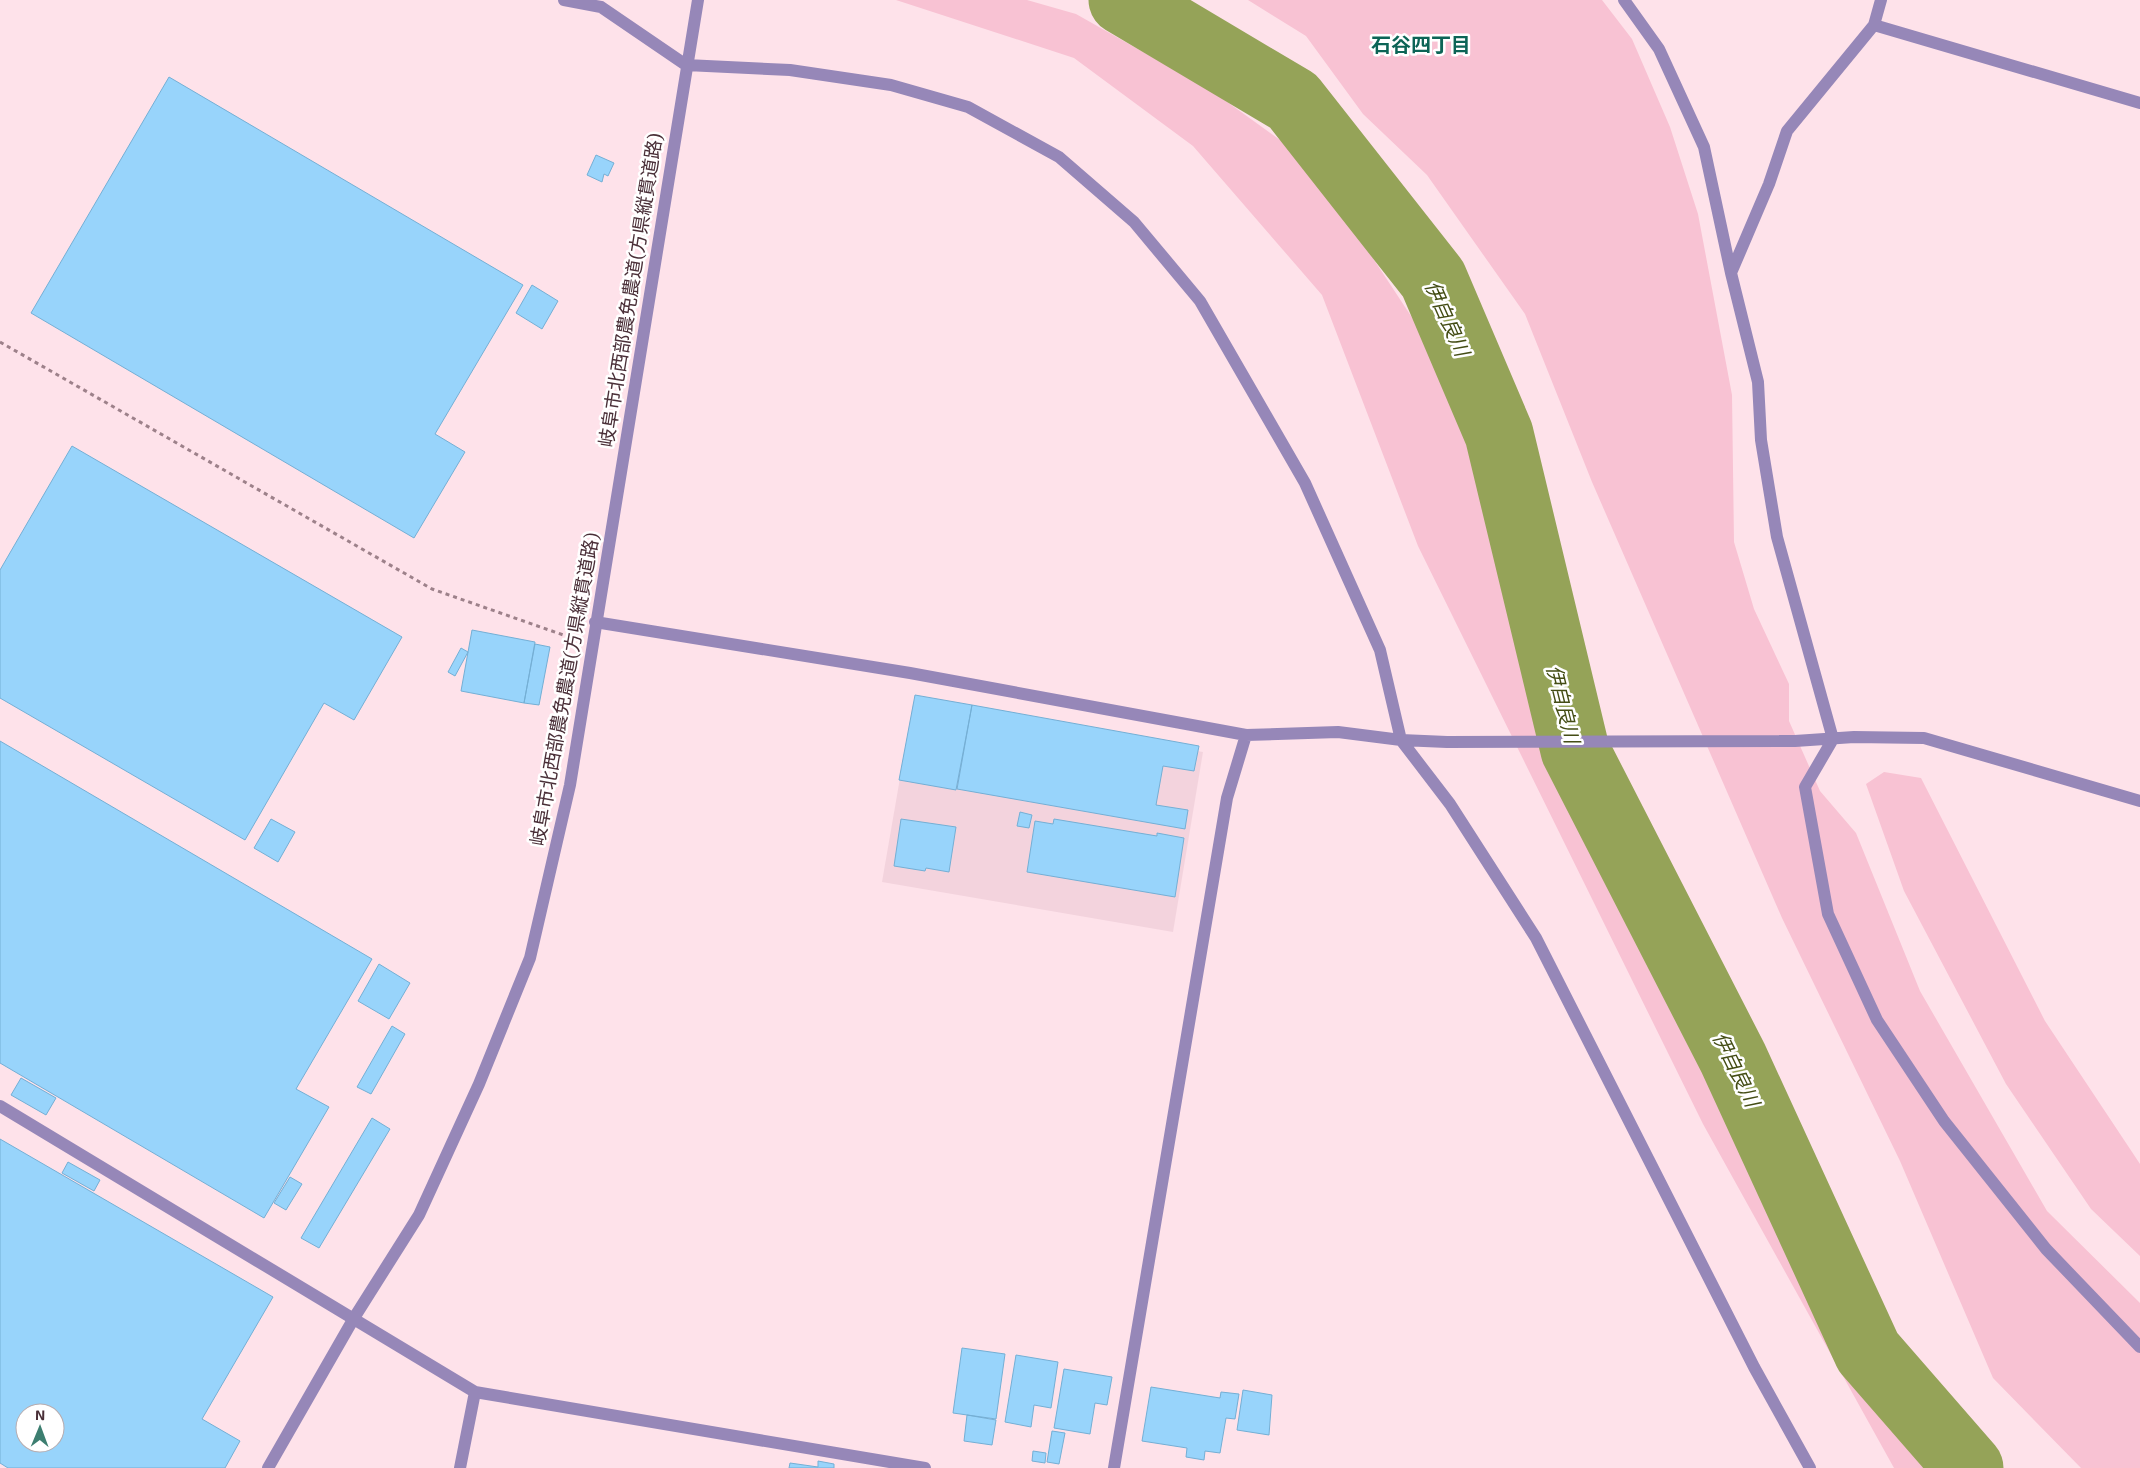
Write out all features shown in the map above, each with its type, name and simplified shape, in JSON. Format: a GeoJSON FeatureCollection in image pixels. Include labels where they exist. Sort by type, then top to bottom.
{"type":"FeatureCollection","features":[{"type":"Feature","properties":{"kind":"street"},"geometry":{"type":"LineString","coordinates":[[564,0],[601,7],[686,65],[790,70],[891,85],[968,107],[1059,157],[1134,222],[1200,301],[1305,483],[1380,650],[1401,740],[1450,804],[1536,938],[1754,1367],[1810,1468]]}},
{"type":"Feature","properties":{"kind":"street","name":"岐阜市北西部農免農道(方県縦貫道路)"},"geometry":{"type":"LineString","coordinates":[[268,1468],[354,1318],[419,1215],[479,1084],[530,958],[570,785],[593,645],[595,622],[698,0]]}},
{"type":"Feature","properties":{"kind":"street"},"geometry":{"type":"LineString","coordinates":[[1624,0],[1659,49],[1704,147],[1731,273],[1758,382],[1761,440],[1777,537],[1833,739],[1805,787],[1828,914],[1877,1020],[1944,1121],[2046,1250],[2140,1347]]}},
{"type":"Feature","properties":{"kind":"street"},"geometry":{"type":"LineString","coordinates":[[1731,273],[1769,184],[1787,131],[1874,25],[1881,0]]}},
{"type":"Feature","properties":{"kind":"street"},"geometry":{"type":"LineString","coordinates":[[1874,25],[2140,103]]}},
{"type":"Feature","properties":{"kind":"street"},"geometry":{"type":"LineString","coordinates":[[595,622],[910,673],[1246,735],[1338,732],[1401,740],[1447,742],[1795,741],[1924,738],[2140,802]]}},
{"type":"Feature","properties":{"kind":"street"},"geometry":{"type":"LineString","coordinates":[[1114,1468],[1227,798],[1246,735]]}},
{"type":"Feature","properties":{"kind":"street"},"geometry":{"type":"LineString","coordinates":[[0,1106],[474,1392],[925,1468]]}},
{"type":"Feature","properties":{"kind":"street"},"geometry":{"type":"LineString","coordinates":[[460,1468],[474,1392]]}},
{"type":"Feature","properties":{"kind":"path"},"geometry":{"type":"LineString","coordinates":[[0,342],[432,589],[593,645]]}},
{"type":"Feature","properties":{"kind":"shaded area"},"geometry":{"type":"Polygon","coordinates":[[[896,0],[1027,0],[1076,14],[1212,91],[1309,161],[1461,392],[1685,995],[1793,1189],[1942,1421],[1979,1468],[1894,1468],[1703,1124],[1418,546],[1322,295],[1193,146],[1074,58],[896,0]]]}},
{"type":"Feature","properties":{"kind":"shaded area"},"geometry":{"type":"Polygon","coordinates":[[[1248,0],[1602,0],[1632,39],[1670,127],[1698,214],[1732,395],[1734,542],[1754,609],[1789,684],[1789,721],[1820,791],[1856,833],[1920,991],[2047,1211],[2140,1303],[2140,1468],[2081,1468],[1993,1378],[1900,1161],[1782,918],[1592,482],[1525,314],[1427,175],[1363,114],[1306,36],[1248,0]]]}},
{"type":"Feature","properties":{"kind":"shaded area"},"geometry":{"type":"Polygon","coordinates":[[[913,703],[1203,752],[1173,932],[882,882],[913,703]]]}},
{"type":"Feature","properties":{"kind":"shaded area"},"geometry":{"type":"Polygon","coordinates":[[[1884,772],[1921,778],[2045,1021],[2140,1164],[2140,1256],[2091,1209],[2006,1084],[1904,891],[1866,784],[1884,772]]]}},
{"type":"Feature","properties":{"kind":"building"},"geometry":{"type":"Polygon","coordinates":[[[169,77],[523,285],[435,434],[465,452],[414,538],[31,313],[169,77]]]}},
{"type":"Feature","properties":{"kind":"building"},"geometry":{"type":"Polygon","coordinates":[[[596,155],[614,163],[608,176],[604,174],[602,182],[587,175],[596,155]]]}},
{"type":"Feature","properties":{"kind":"building"},"geometry":{"type":"Polygon","coordinates":[[[532,285],[558,301],[542,329],[516,313],[532,285]]]}},
{"type":"Feature","properties":{"kind":"building"},"geometry":{"type":"Polygon","coordinates":[[[72,446],[402,637],[354,720],[324,703],[245,840],[0,698],[0,570],[72,446]]]}},
{"type":"Feature","properties":{"kind":"building"},"geometry":{"type":"Polygon","coordinates":[[[472,630],[535,642],[524,703],[461,691],[472,630]]]}},
{"type":"Feature","properties":{"kind":"building"},"geometry":{"type":"Polygon","coordinates":[[[535,644],[550,647],[539,705],[524,703],[535,644]]]}},
{"type":"Feature","properties":{"kind":"building"},"geometry":{"type":"Polygon","coordinates":[[[461,648],[468,652],[455,676],[448,672],[461,648]]]}},
{"type":"Feature","properties":{"kind":"building"},"geometry":{"type":"Polygon","coordinates":[[[915,695],[972,705],[956,790],[899,780],[915,695]]]}},
{"type":"Feature","properties":{"kind":"building"},"geometry":{"type":"Polygon","coordinates":[[[972,705],[1199,746],[1194,771],[1163,766],[1156,805],[1188,810],[1185,829],[957,789],[972,705]]]}},
{"type":"Feature","properties":{"kind":"building"},"geometry":{"type":"Polygon","coordinates":[[[0,741],[372,959],[296,1089],[329,1107],[264,1218],[0,1063],[0,741]]]}},
{"type":"Feature","properties":{"kind":"building"},"geometry":{"type":"Polygon","coordinates":[[[1020,812],[1032,815],[1029,828],[1017,826],[1020,812]]]}},
{"type":"Feature","properties":{"kind":"building"},"geometry":{"type":"Polygon","coordinates":[[[271,819],[295,832],[278,862],[254,848],[271,819]]]}},
{"type":"Feature","properties":{"kind":"building"},"geometry":{"type":"Polygon","coordinates":[[[901,819],[956,827],[949,872],[926,868],[925,871],[894,866],[901,819]]]}},
{"type":"Feature","properties":{"kind":"building"},"geometry":{"type":"Polygon","coordinates":[[[1054,819],[1157,836],[1157,833],[1184,838],[1175,897],[1027,872],[1035,821],[1053,824],[1054,819]]]}},
{"type":"Feature","properties":{"kind":"building"},"geometry":{"type":"Polygon","coordinates":[[[379,964],[410,983],[389,1019],[358,1001],[379,964]]]}},
{"type":"Feature","properties":{"kind":"building"},"geometry":{"type":"Polygon","coordinates":[[[392,1026],[405,1034],[371,1094],[357,1087],[392,1026]]]}},
{"type":"Feature","properties":{"kind":"building"},"geometry":{"type":"Polygon","coordinates":[[[21,1078],[56,1098],[46,1115],[11,1095],[21,1078]]]}},
{"type":"Feature","properties":{"kind":"building"},"geometry":{"type":"Polygon","coordinates":[[[372,1118],[390,1129],[319,1248],[301,1238],[372,1118]]]}},
{"type":"Feature","properties":{"kind":"building"},"geometry":{"type":"Polygon","coordinates":[[[0,1139],[273,1297],[202,1419],[240,1441],[225,1468],[8,1468],[0,1463],[0,1139]]]}},
{"type":"Feature","properties":{"kind":"building"},"geometry":{"type":"Polygon","coordinates":[[[68,1162],[100,1180],[94,1191],[62,1173],[68,1162]]]}},
{"type":"Feature","properties":{"kind":"building"},"geometry":{"type":"Polygon","coordinates":[[[290,1177],[302,1184],[286,1210],[274,1203],[290,1177]]]}},
{"type":"Feature","properties":{"kind":"building"},"geometry":{"type":"Polygon","coordinates":[[[962,1348],[1005,1354],[996,1419],[953,1413],[962,1348]]]}},
{"type":"Feature","properties":{"kind":"building"},"geometry":{"type":"Polygon","coordinates":[[[1016,1355],[1058,1362],[1051,1408],[1034,1405],[1031,1427],[1005,1422],[1016,1355]]]}},
{"type":"Feature","properties":{"kind":"building"},"geometry":{"type":"Polygon","coordinates":[[[1064,1369],[1112,1377],[1107,1405],[1095,1403],[1090,1434],[1054,1428],[1064,1369]]]}},
{"type":"Feature","properties":{"kind":"building"},"geometry":{"type":"Polygon","coordinates":[[[1151,1387],[1220,1398],[1221,1392],[1239,1394],[1235,1419],[1226,1418],[1220,1453],[1205,1451],[1204,1460],[1186,1457],[1187,1448],[1142,1441],[1151,1387]]]}},
{"type":"Feature","properties":{"kind":"building"},"geometry":{"type":"Polygon","coordinates":[[[1243,1390],[1272,1395],[1269,1435],[1237,1430],[1243,1390]]]}},
{"type":"Feature","properties":{"kind":"building"},"geometry":{"type":"Polygon","coordinates":[[[967,1415],[996,1420],[992,1445],[964,1441],[967,1415]]]}},
{"type":"Feature","properties":{"kind":"building"},"geometry":{"type":"Polygon","coordinates":[[[1052,1431],[1065,1433],[1059,1464],[1047,1462],[1052,1431]]]}},
{"type":"Feature","properties":{"kind":"building"},"geometry":{"type":"Polygon","coordinates":[[[1033,1451],[1046,1453],[1045,1463],[1032,1461],[1033,1451]]]}},
{"type":"Feature","properties":{"kind":"building"},"geometry":{"type":"Polygon","coordinates":[[[818,1461],[834,1464],[834,1468],[789,1468],[790,1463],[818,1467],[818,1461]]]}},
{"type":"Feature","properties":{"kind":"waterway","name":"伊自良川"},"geometry":{"type":"LineString","coordinates":[[1123,0],[1293,101],[1433,279],[1499,434],[1575,750],[1733,1058],[1868,1352],[1969,1468]]}},
{"type":"Feature","properties":{"kind":"district","name":"石谷四丁目"},"geometry":{"type":"Point","coordinates":[1421,44]}}]}
